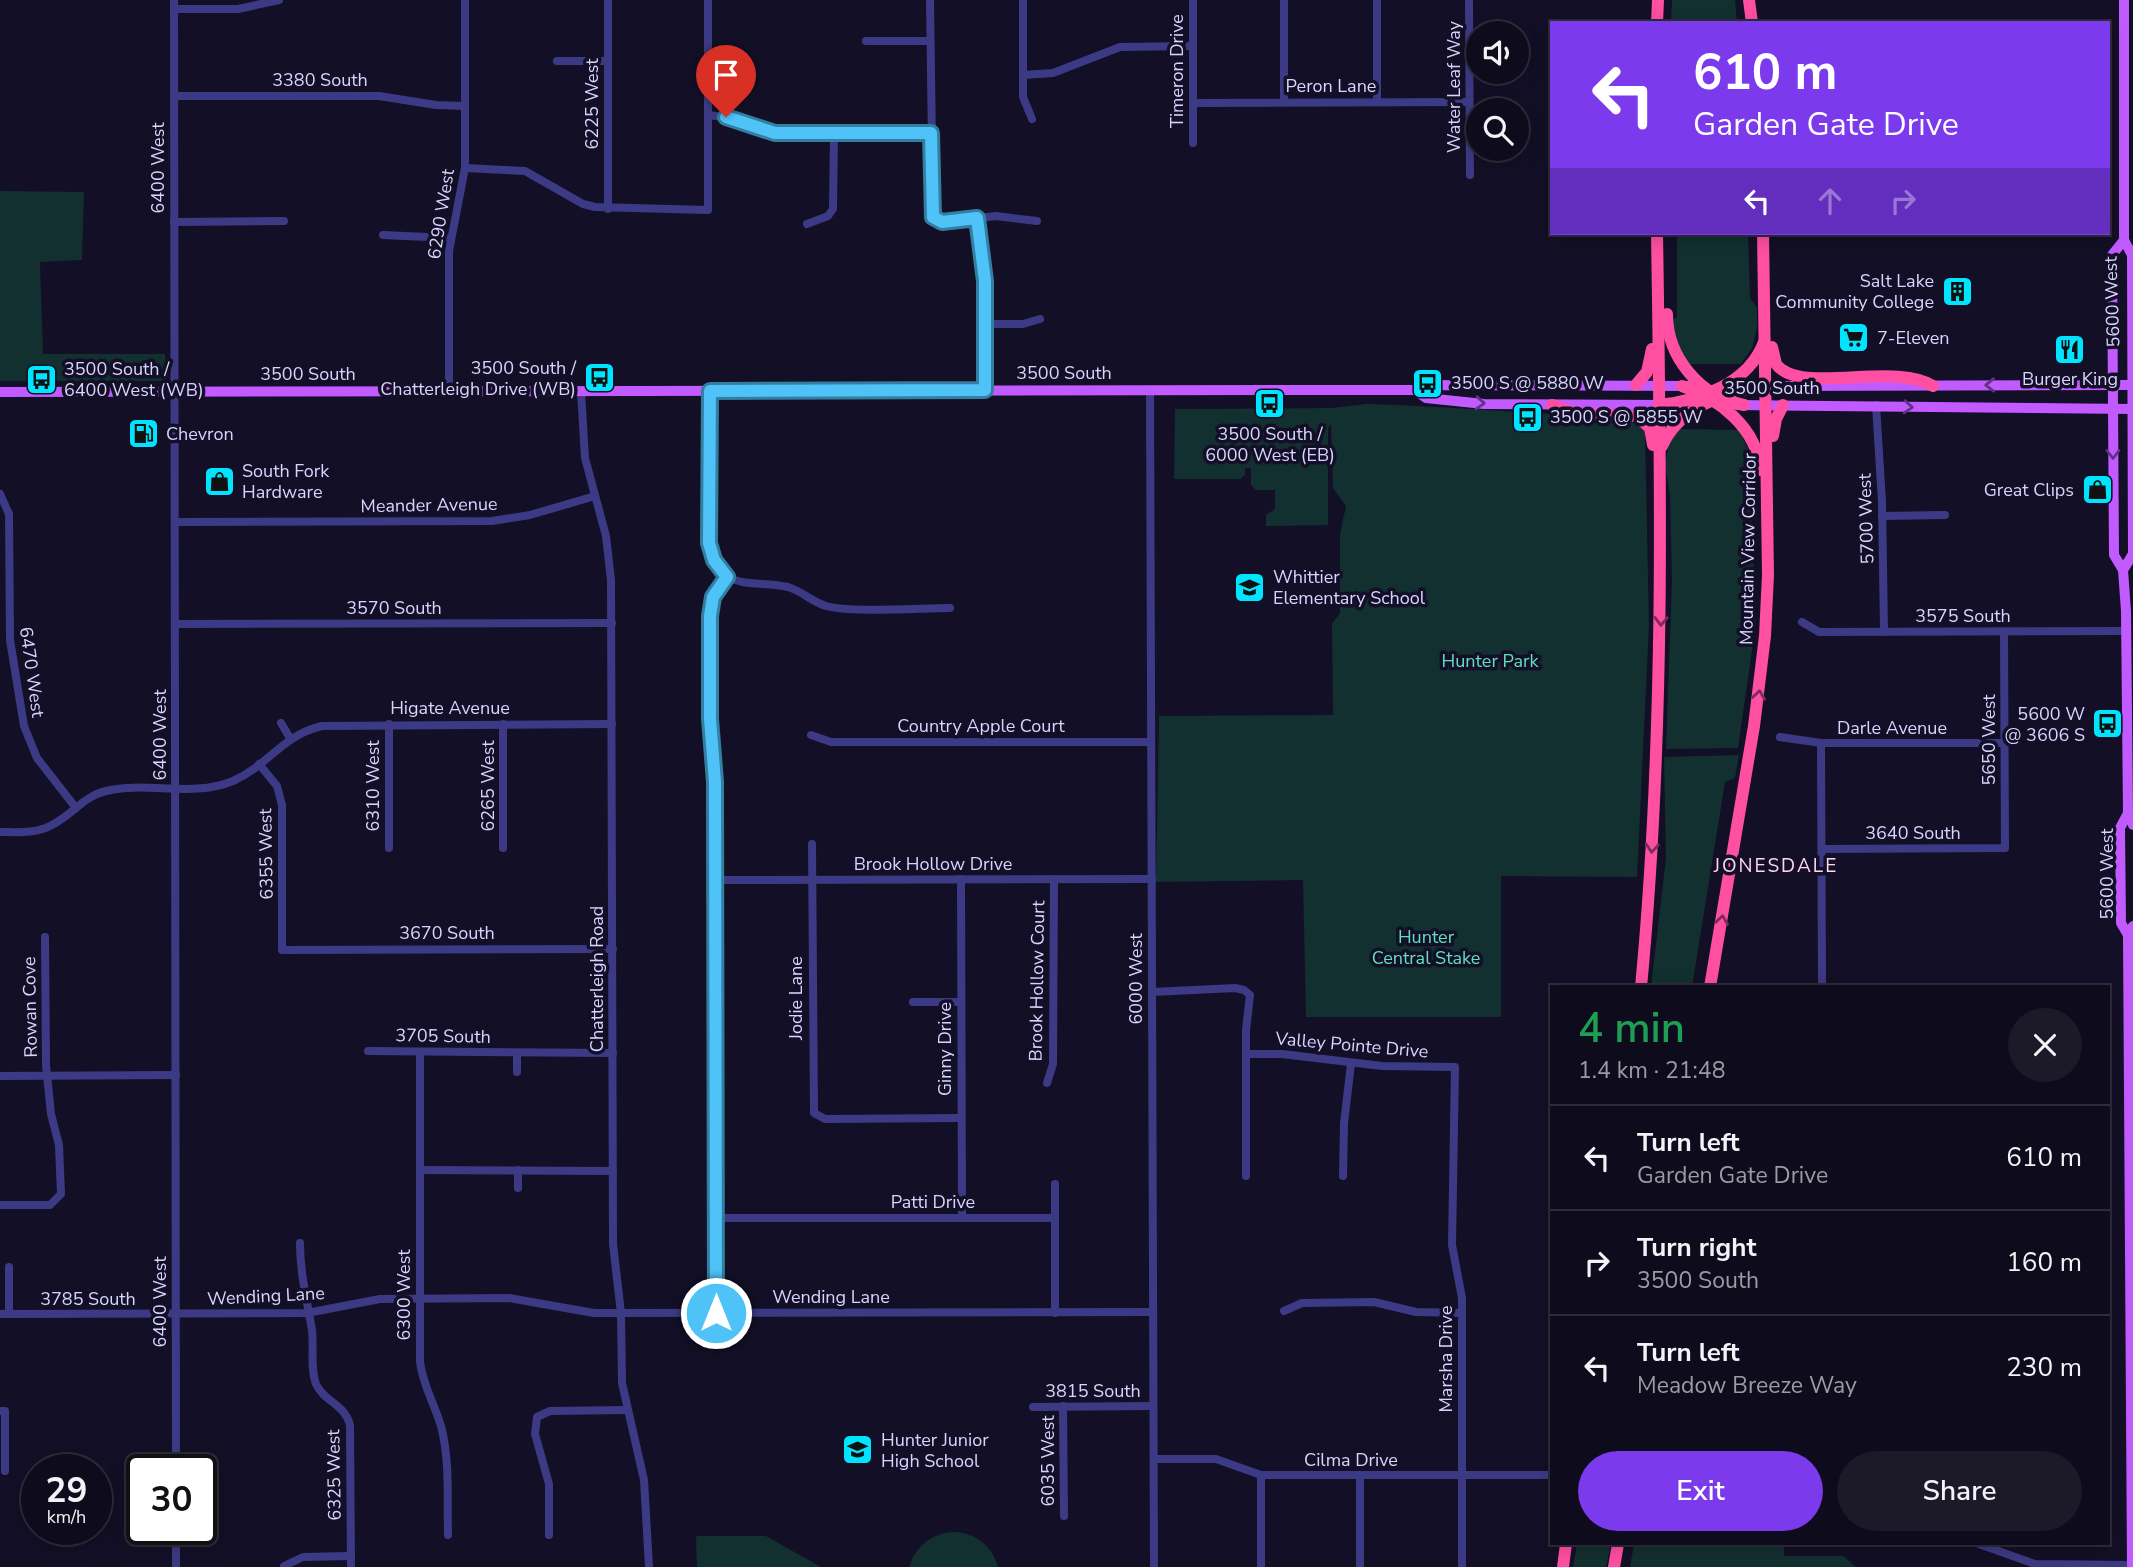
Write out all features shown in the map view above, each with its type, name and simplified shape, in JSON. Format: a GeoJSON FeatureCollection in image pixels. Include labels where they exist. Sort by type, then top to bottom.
{"type":"FeatureCollection","features":[{"type":"Feature","properties":{"kind":"highway"},"geometry":{"type":"LineString","coordinates":[[1657,21],[1658,0]]}},
{"type":"Feature","properties":{"kind":"highway"},"geometry":{"type":"LineString","coordinates":[[1749,0],[1752,21]]}},
{"type":"Feature","properties":{"kind":"highway"},"geometry":{"type":"LineString","coordinates":[[1636,385],[1644,377],[1651,361],[1650,235]]}},
{"type":"Feature","properties":{"kind":"highway"},"geometry":{"type":"LineString","coordinates":[[1641,985],[1656,785],[1661,578],[1657,235]]}},
{"type":"Feature","properties":{"kind":"highway"},"geometry":{"type":"LineString","coordinates":[[1666,235],[1668,337],[1685,369],[1744,428],[1757,451],[1761,550],[1768,575]]}},
{"type":"Feature","properties":{"kind":"highway","name":"Mountain View Corridor"},"geometry":{"type":"LineString","coordinates":[[1710,985],[1754,726],[1767,607],[1763,235]]}},
{"type":"Feature","properties":{"kind":"highway"},"geometry":{"type":"LineString","coordinates":[[1769,235],[1772,355],[1779,369],[1793,377],[1907,377],[1933,386]]}},
{"type":"Feature","properties":{"kind":"highway"},"geometry":{"type":"LineString","coordinates":[[1660,453],[1674,426],[1750,365],[1765,338]]}},
{"type":"Feature","properties":{"kind":"highway"},"geometry":{"type":"LineString","coordinates":[[1682,386],[1744,405]]}},
{"type":"Feature","properties":{"kind":"highway"},"geometry":{"type":"LineString","coordinates":[[1659,405],[1766,386]]}},
{"type":"Feature","properties":{"kind":"highway"},"geometry":{"type":"LineString","coordinates":[[1552,405],[1574,413],[1633,414],[1648,424],[1653,436],[1654,513],[1661,578]]}},
{"type":"Feature","properties":{"kind":"highway"},"geometry":{"type":"LineString","coordinates":[[1767,607],[1774,570],[1774,428],[1783,405]]}},
{"type":"Feature","properties":{"kind":"highway"},"geometry":{"type":"LineString","coordinates":[[1563,1567],[1566,1545]]}},
{"type":"Feature","properties":{"kind":"highway"},"geometry":{"type":"LineString","coordinates":[[1614,1567],[1618,1545]]}},
{"type":"Feature","properties":{"kind":"main road","name":"5600 West"},"geometry":{"type":"LineString","coordinates":[[2123,570],[2133,554],[2132,255],[2124,240],[2124,0]]}},
{"type":"Feature","properties":{"kind":"main road","name":"5600 West"},"geometry":{"type":"LineString","coordinates":[[2124,240],[2112,255],[2114,555],[2123,570],[2130,611],[2127,631],[2127,813],[2120,828],[2121,923],[2131,937],[2132,1565]]}},
{"type":"Feature","properties":{"kind":"main road","name":"3500 South"},"geometry":{"type":"LineString","coordinates":[[0,392],[1415,390],[1425,385],[1682,386]]}},
{"type":"Feature","properties":{"kind":"main road","name":"3500 South"},"geometry":{"type":"LineString","coordinates":[[1766,386],[2132,385]]}},
{"type":"Feature","properties":{"kind":"main road","name":"3500 South"},"geometry":{"type":"LineString","coordinates":[[1415,390],[1426,398],[1484,404],[1659,405]]}},
{"type":"Feature","properties":{"kind":"main road","name":"3500 South"},"geometry":{"type":"LineString","coordinates":[[1744,405],[2132,409]]}},
{"type":"Feature","properties":{"kind":"main road","name":"5600 West"},"geometry":{"type":"LineString","coordinates":[[2127,813],[2133,825]]}},
{"type":"Feature","properties":{"kind":"street"},"geometry":{"type":"LineString","coordinates":[[174,5],[238,9],[279,0]]}},
{"type":"Feature","properties":{"kind":"street","name":"6290 West"},"geometry":{"type":"LineString","coordinates":[[449,391],[450,238],[465,168],[465,0]]}},
{"type":"Feature","properties":{"kind":"street","name":"6225 West"},"geometry":{"type":"LineString","coordinates":[[608,0],[608,209]]}},
{"type":"Feature","properties":{"kind":"street"},"geometry":{"type":"LineString","coordinates":[[465,168],[525,171],[583,204],[608,209],[708,210],[708,0]]}},
{"type":"Feature","properties":{"kind":"street"},"geometry":{"type":"LineString","coordinates":[[930,0],[933,217],[942,222],[1016,216],[1037,220]]}},
{"type":"Feature","properties":{"kind":"street"},"geometry":{"type":"LineString","coordinates":[[1023,0],[1024,102],[1032,119]]}},
{"type":"Feature","properties":{"kind":"street","name":"Timeron Drive"},"geometry":{"type":"LineString","coordinates":[[1193,0],[1193,143]]}},
{"type":"Feature","properties":{"kind":"street"},"geometry":{"type":"LineString","coordinates":[[1284,0],[1284,103]]}},
{"type":"Feature","properties":{"kind":"street"},"geometry":{"type":"LineString","coordinates":[[1377,0],[1377,102]]}},
{"type":"Feature","properties":{"kind":"street","name":"Water Leaf Way"},"geometry":{"type":"LineString","coordinates":[[1469,0],[1469,98]]}},
{"type":"Feature","properties":{"kind":"street","name":"6400 West"},"geometry":{"type":"LineString","coordinates":[[174,5],[176,1454]]}},
{"type":"Feature","properties":{"kind":"street"},"geometry":{"type":"LineString","coordinates":[[866,41],[930,41]]}},
{"type":"Feature","properties":{"kind":"street"},"geometry":{"type":"LineString","coordinates":[[1023,75],[1053,73],[1119,47],[1193,46]]}},
{"type":"Feature","properties":{"kind":"street"},"geometry":{"type":"LineString","coordinates":[[557,61],[608,61]]}},
{"type":"Feature","properties":{"kind":"street","name":"3380 South"},"geometry":{"type":"LineString","coordinates":[[174,96],[379,96],[436,105],[465,106]]}},
{"type":"Feature","properties":{"kind":"street","name":"Peron Lane"},"geometry":{"type":"LineString","coordinates":[[1193,103],[1466,102]]}},
{"type":"Feature","properties":{"kind":"street"},"geometry":{"type":"LineString","coordinates":[[708,115],[733,118],[775,133],[931,133]]}},
{"type":"Feature","properties":{"kind":"street"},"geometry":{"type":"LineString","coordinates":[[807,224],[828,216],[833,209],[834,133]]}},
{"type":"Feature","properties":{"kind":"street","name":"Water Leaf Way"},"geometry":{"type":"LineString","coordinates":[[1470,161],[1470,175]]}},
{"type":"Feature","properties":{"kind":"street"},"geometry":{"type":"LineString","coordinates":[[977,218],[985,274],[985,390]]}},
{"type":"Feature","properties":{"kind":"street"},"geometry":{"type":"LineString","coordinates":[[174,222],[284,221]]}},
{"type":"Feature","properties":{"kind":"street"},"geometry":{"type":"LineString","coordinates":[[383,235],[450,238]]}},
{"type":"Feature","properties":{"kind":"street"},"geometry":{"type":"LineString","coordinates":[[985,324],[1023,324],[1040,319]]}},
{"type":"Feature","properties":{"kind":"street","name":"6000 West"},"geometry":{"type":"LineString","coordinates":[[1150,390],[1154,1567]]}},
{"type":"Feature","properties":{"kind":"street","name":"Chatterleigh Road"},"geometry":{"type":"LineString","coordinates":[[581,391],[585,458],[608,549],[612,623],[613,1244],[621,1313],[622,1376],[627,1410],[644,1480],[649,1567]]}},
{"type":"Feature","properties":{"kind":"street"},"geometry":{"type":"LineString","coordinates":[[710,391],[709,543],[714,560],[727,577],[745,585],[786,587],[831,607],[950,608]]}},
{"type":"Feature","properties":{"kind":"street","name":"5700 West"},"geometry":{"type":"LineString","coordinates":[[1876,405],[1884,632]]}},
{"type":"Feature","properties":{"kind":"street","name":"6470 West"},"geometry":{"type":"LineString","coordinates":[[0,494],[9,509],[5,580],[10,648],[23,721],[30,744],[44,768],[76,808]]}},
{"type":"Feature","properties":{"kind":"street","name":"Meander Avenue"},"geometry":{"type":"LineString","coordinates":[[175,522],[492,521],[530,515],[595,496]]}},
{"type":"Feature","properties":{"kind":"street"},"geometry":{"type":"LineString","coordinates":[[1882,516],[1945,515]]}},
{"type":"Feature","properties":{"kind":"street"},"geometry":{"type":"LineString","coordinates":[[716,1313],[715,880],[710,616],[713,597],[727,577]]}},
{"type":"Feature","properties":{"kind":"street","name":"3575 South"},"geometry":{"type":"LineString","coordinates":[[1802,622],[1819,632],[2127,631]]}},
{"type":"Feature","properties":{"kind":"street","name":"3570 South"},"geometry":{"type":"LineString","coordinates":[[175,624],[612,623]]}},
{"type":"Feature","properties":{"kind":"street","name":"5650 West"},"geometry":{"type":"LineString","coordinates":[[2004,632],[2005,848]]}},
{"type":"Feature","properties":{"kind":"street"},"geometry":{"type":"LineString","coordinates":[[281,723],[290,738]]}},
{"type":"Feature","properties":{"kind":"street","name":"6310 West"},"geometry":{"type":"LineString","coordinates":[[389,724],[389,848]]}},
{"type":"Feature","properties":{"kind":"street","name":"6265 West"},"geometry":{"type":"LineString","coordinates":[[503,724],[503,848]]}},
{"type":"Feature","properties":{"kind":"street","name":"Higate Avenue"},"geometry":{"type":"LineString","coordinates":[[0,832],[45,829],[106,791],[176,789],[226,783],[260,764],[290,738],[329,725],[612,724]]}},
{"type":"Feature","properties":{"kind":"street","name":"Country Apple Court"},"geometry":{"type":"LineString","coordinates":[[811,735],[831,742],[1151,742]]}},
{"type":"Feature","properties":{"kind":"street","name":"Darle Avenue"},"geometry":{"type":"LineString","coordinates":[[1780,737],[1821,743],[2004,743]]}},
{"type":"Feature","properties":{"kind":"street"},"geometry":{"type":"LineString","coordinates":[[1821,743],[1822,985]]}},
{"type":"Feature","properties":{"kind":"street","name":"6355 West"},"geometry":{"type":"LineString","coordinates":[[260,764],[276,786],[282,805],[282,950]]}},
{"type":"Feature","properties":{"kind":"street","name":"Jodie Lane"},"geometry":{"type":"LineString","coordinates":[[812,844],[812,1106],[816,1115],[823,1119],[961,1118]]}},
{"type":"Feature","properties":{"kind":"street","name":"3640 South"},"geometry":{"type":"LineString","coordinates":[[1822,849],[2005,848]]}},
{"type":"Feature","properties":{"kind":"street","name":"Ginny Drive"},"geometry":{"type":"LineString","coordinates":[[961,879],[962,1218]]}},
{"type":"Feature","properties":{"kind":"street","name":"Brook Hollow Court"},"geometry":{"type":"LineString","coordinates":[[1047,1083],[1053,1064],[1054,879]]}},
{"type":"Feature","properties":{"kind":"street","name":"Brook Hollow Drive"},"geometry":{"type":"LineString","coordinates":[[715,880],[1152,879]]}},
{"type":"Feature","properties":{"kind":"street","name":"Rowan Cove"},"geometry":{"type":"LineString","coordinates":[[0,1205],[50,1205],[59,1198],[60,1148],[51,1114],[48,1075],[45,937]]}},
{"type":"Feature","properties":{"kind":"street","name":"3670 South"},"geometry":{"type":"LineString","coordinates":[[282,950],[612,949]]}},
{"type":"Feature","properties":{"kind":"street"},"geometry":{"type":"LineString","coordinates":[[1152,992],[1208,988],[1248,992],[1246,1176]]}},
{"type":"Feature","properties":{"kind":"street"},"geometry":{"type":"LineString","coordinates":[[913,1002],[961,1002]]}},
{"type":"Feature","properties":{"kind":"street","name":"3705 South"},"geometry":{"type":"LineString","coordinates":[[368,1051],[613,1053]]}},
{"type":"Feature","properties":{"kind":"street","name":"6300 West"},"geometry":{"type":"LineString","coordinates":[[420,1052],[422,1378],[438,1418],[445,1450],[447,1535]]}},
{"type":"Feature","properties":{"kind":"street"},"geometry":{"type":"LineString","coordinates":[[517,1053],[517,1072]]}},
{"type":"Feature","properties":{"kind":"street","name":"Valley Pointe Drive"},"geometry":{"type":"LineString","coordinates":[[1246,1054],[1282,1054],[1351,1064],[1455,1067]]}},
{"type":"Feature","properties":{"kind":"street"},"geometry":{"type":"LineString","coordinates":[[1343,1176],[1343,1132],[1351,1064]]}},
{"type":"Feature","properties":{"kind":"street","name":"Marsha Drive"},"geometry":{"type":"LineString","coordinates":[[1455,1067],[1452,1251],[1462,1293],[1462,1567]]}},
{"type":"Feature","properties":{"kind":"street"},"geometry":{"type":"LineString","coordinates":[[0,1076],[176,1075]]}},
{"type":"Feature","properties":{"kind":"street"},"geometry":{"type":"LineString","coordinates":[[420,1170],[613,1171]]}},
{"type":"Feature","properties":{"kind":"street"},"geometry":{"type":"LineString","coordinates":[[518,1170],[518,1188]]}},
{"type":"Feature","properties":{"kind":"street"},"geometry":{"type":"LineString","coordinates":[[1055,1184],[1055,1313]]}},
{"type":"Feature","properties":{"kind":"street","name":"Patti Drive"},"geometry":{"type":"LineString","coordinates":[[716,1218],[1055,1218]]}},
{"type":"Feature","properties":{"kind":"street","name":"6325 West"},"geometry":{"type":"LineString","coordinates":[[300,1243],[317,1385],[343,1409],[350,1425],[351,1567]]}},
{"type":"Feature","properties":{"kind":"street"},"geometry":{"type":"LineString","coordinates":[[4,1314],[9,1267]]}},
{"type":"Feature","properties":{"kind":"street","name":"Wending Lane"},"geometry":{"type":"LineString","coordinates":[[176,1315],[307,1313],[370,1300],[420,1298],[518,1298],[575,1311],[621,1313],[1153,1312]]}},
{"type":"Feature","properties":{"kind":"street"},"geometry":{"type":"LineString","coordinates":[[1284,1311],[1306,1302],[1374,1302],[1416,1312],[1462,1313]]}},
{"type":"Feature","properties":{"kind":"street","name":"3785 South"},"geometry":{"type":"LineString","coordinates":[[4,1314],[176,1315]]}},
{"type":"Feature","properties":{"kind":"street","name":"6035 West"},"geometry":{"type":"LineString","coordinates":[[1063,1406],[1064,1516]]}},
{"type":"Feature","properties":{"kind":"street","name":"3815 South"},"geometry":{"type":"LineString","coordinates":[[1033,1407],[1153,1406]]}},
{"type":"Feature","properties":{"kind":"street"},"geometry":{"type":"LineString","coordinates":[[549,1535],[549,1484],[535,1434],[537,1417],[550,1411],[627,1410]]}},
{"type":"Feature","properties":{"kind":"street"},"geometry":{"type":"LineString","coordinates":[[2,1411],[5,1471]]}},
{"type":"Feature","properties":{"kind":"street","name":"Cilma Drive"},"geometry":{"type":"LineString","coordinates":[[1154,1458],[1216,1458],[1261,1475],[1550,1475]]}},
{"type":"Feature","properties":{"kind":"street"},"geometry":{"type":"LineString","coordinates":[[1261,1475],[1261,1567]]}},
{"type":"Feature","properties":{"kind":"street"},"geometry":{"type":"LineString","coordinates":[[1360,1475],[1360,1567]]}},
{"type":"Feature","properties":{"kind":"street"},"geometry":{"type":"LineString","coordinates":[[176,1545],[176,1567]]}},
{"type":"Feature","properties":{"kind":"street"},"geometry":{"type":"LineString","coordinates":[[1982,1545],[2035,1564],[2132,1565]]}},
{"type":"Feature","properties":{"kind":"street"},"geometry":{"type":"LineString","coordinates":[[284,1566],[303,1557],[351,1556]]}},
{"type":"Feature","properties":{"kind":"green space"},"geometry":{"type":"Polygon","coordinates":[[[1672,0],[1735,0],[1737,21],[1671,21],[1672,0]]]}},
{"type":"Feature","properties":{"kind":"green space"},"geometry":{"type":"Polygon","coordinates":[[[0,191],[84,192],[82,260],[40,262],[43,354],[165,354],[165,381],[0,381],[0,191]]]}},
{"type":"Feature","properties":{"kind":"green space"},"geometry":{"type":"Polygon","coordinates":[[[1677,235],[1748,235],[1750,298],[1757,308],[1757,328],[1752,348],[1741,364],[1688,364],[1676,343],[1672,320],[1677,317],[1677,235]]]}},
{"type":"Feature","properties":{"kind":"green space","name":"Hunter Park"},"geometry":{"type":"Polygon","coordinates":[[[1366,404],[1628,416],[1645,432],[1649,624],[1637,877],[1501,876],[1501,1017],[1306,1017],[1303,880],[1156,882],[1159,716],[1333,715],[1332,624],[1340,613],[1340,534],[1346,506],[1333,488],[1331,424],[1328,428],[1328,525],[1266,526],[1266,515],[1275,509],[1275,490],[1256,490],[1251,485],[1251,468],[1245,468],[1245,475],[1240,479],[1174,479],[1175,409],[1331,408],[1366,404]]]}},
{"type":"Feature","properties":{"kind":"green space"},"geometry":{"type":"Polygon","coordinates":[[[1678,429],[1739,430],[1753,460],[1751,513],[1756,623],[1738,748],[1666,749],[1672,579],[1670,497],[1665,464],[1669,443],[1678,429]]]}},
{"type":"Feature","properties":{"kind":"green space"},"geometry":{"type":"Polygon","coordinates":[[[1739,755],[1735,778],[1725,782],[1692,985],[1651,985],[1666,858],[1664,757],[1739,755]]]}},
{"type":"Feature","properties":{"kind":"green space"},"geometry":{"type":"Polygon","coordinates":[[[956,1532],[971,1535],[983,1542],[998,1567],[909,1567],[916,1552],[926,1541],[940,1534],[956,1532]]]}},
{"type":"Feature","properties":{"kind":"green space"},"geometry":{"type":"Polygon","coordinates":[[[696,1536],[766,1536],[821,1567],[697,1567],[696,1536]]]}},
{"type":"Feature","properties":{"kind":"green space"},"geometry":{"type":"Polygon","coordinates":[[[1577,1545],[1611,1545],[1606,1567],[1573,1567],[1577,1545]]]}},
{"type":"Feature","properties":{"kind":"green space"},"geometry":{"type":"Polygon","coordinates":[[[1634,1545],[1784,1545],[1784,1556],[1843,1556],[1856,1567],[1630,1567],[1634,1545]]]}},
{"type":"Feature","properties":{"kind":"place","name":"Salt Lake Community College"},"geometry":{"type":"Point","coordinates":[1957,291]}},
{"type":"Feature","properties":{"kind":"place","name":"7-Eleven"},"geometry":{"type":"Point","coordinates":[1854,338]}},
{"type":"Feature","properties":{"kind":"place","name":"Burger King"},"geometry":{"type":"Point","coordinates":[2070,349]}},
{"type":"Feature","properties":{"kind":"place","name":"3500 South / Chatterleigh Drive (WB)"},"geometry":{"type":"Point","coordinates":[599,378]}},
{"type":"Feature","properties":{"kind":"place","name":"3500 South / 6400 West (WB)"},"geometry":{"type":"Point","coordinates":[41,379]}},
{"type":"Feature","properties":{"kind":"place","name":"3500 S @ 5880 W"},"geometry":{"type":"Point","coordinates":[1428,383]}},
{"type":"Feature","properties":{"kind":"place","name":"3500 South / 6000 West (EB)"},"geometry":{"type":"Point","coordinates":[1270,403]}},
{"type":"Feature","properties":{"kind":"place","name":"3500 S @ 5855 W"},"geometry":{"type":"Point","coordinates":[1527,417]}},
{"type":"Feature","properties":{"kind":"place","name":"Chevron"},"geometry":{"type":"Point","coordinates":[143,434]}},
{"type":"Feature","properties":{"kind":"place","name":"South Fork Hardware"},"geometry":{"type":"Point","coordinates":[219,481]}},
{"type":"Feature","properties":{"kind":"place","name":"Great Clips"},"geometry":{"type":"Point","coordinates":[2097,490]}},
{"type":"Feature","properties":{"kind":"place","name":"Whittier Elementary School"},"geometry":{"type":"Point","coordinates":[1250,587]}},
{"type":"Feature","properties":{"kind":"place","name":"5600 W @ 3606 S"},"geometry":{"type":"Point","coordinates":[2108,724]}},
{"type":"Feature","properties":{"kind":"place","name":"Hunter Junior High School"},"geometry":{"type":"Point","coordinates":[858,1450]}},
{"type":"Feature","properties":{"kind":"district","name":"JONESDALE"},"geometry":{"type":"Point","coordinates":[1776,866]}},
{"type":"Feature","properties":{"kind":"route"},"geometry":{"type":"LineString","coordinates":[[716,1313],[715,767],[710,719],[710,616],[713,597],[727,577],[711,555],[709,543],[710,391],[985,390],[985,281],[977,218],[942,222],[933,217],[931,133],[775,133],[726,117]]}},
{"type":"Feature","properties":{"kind":"park label","name":"Hunter Central Stake"},"geometry":{"type":"Point","coordinates":[1426,947]}}]}
